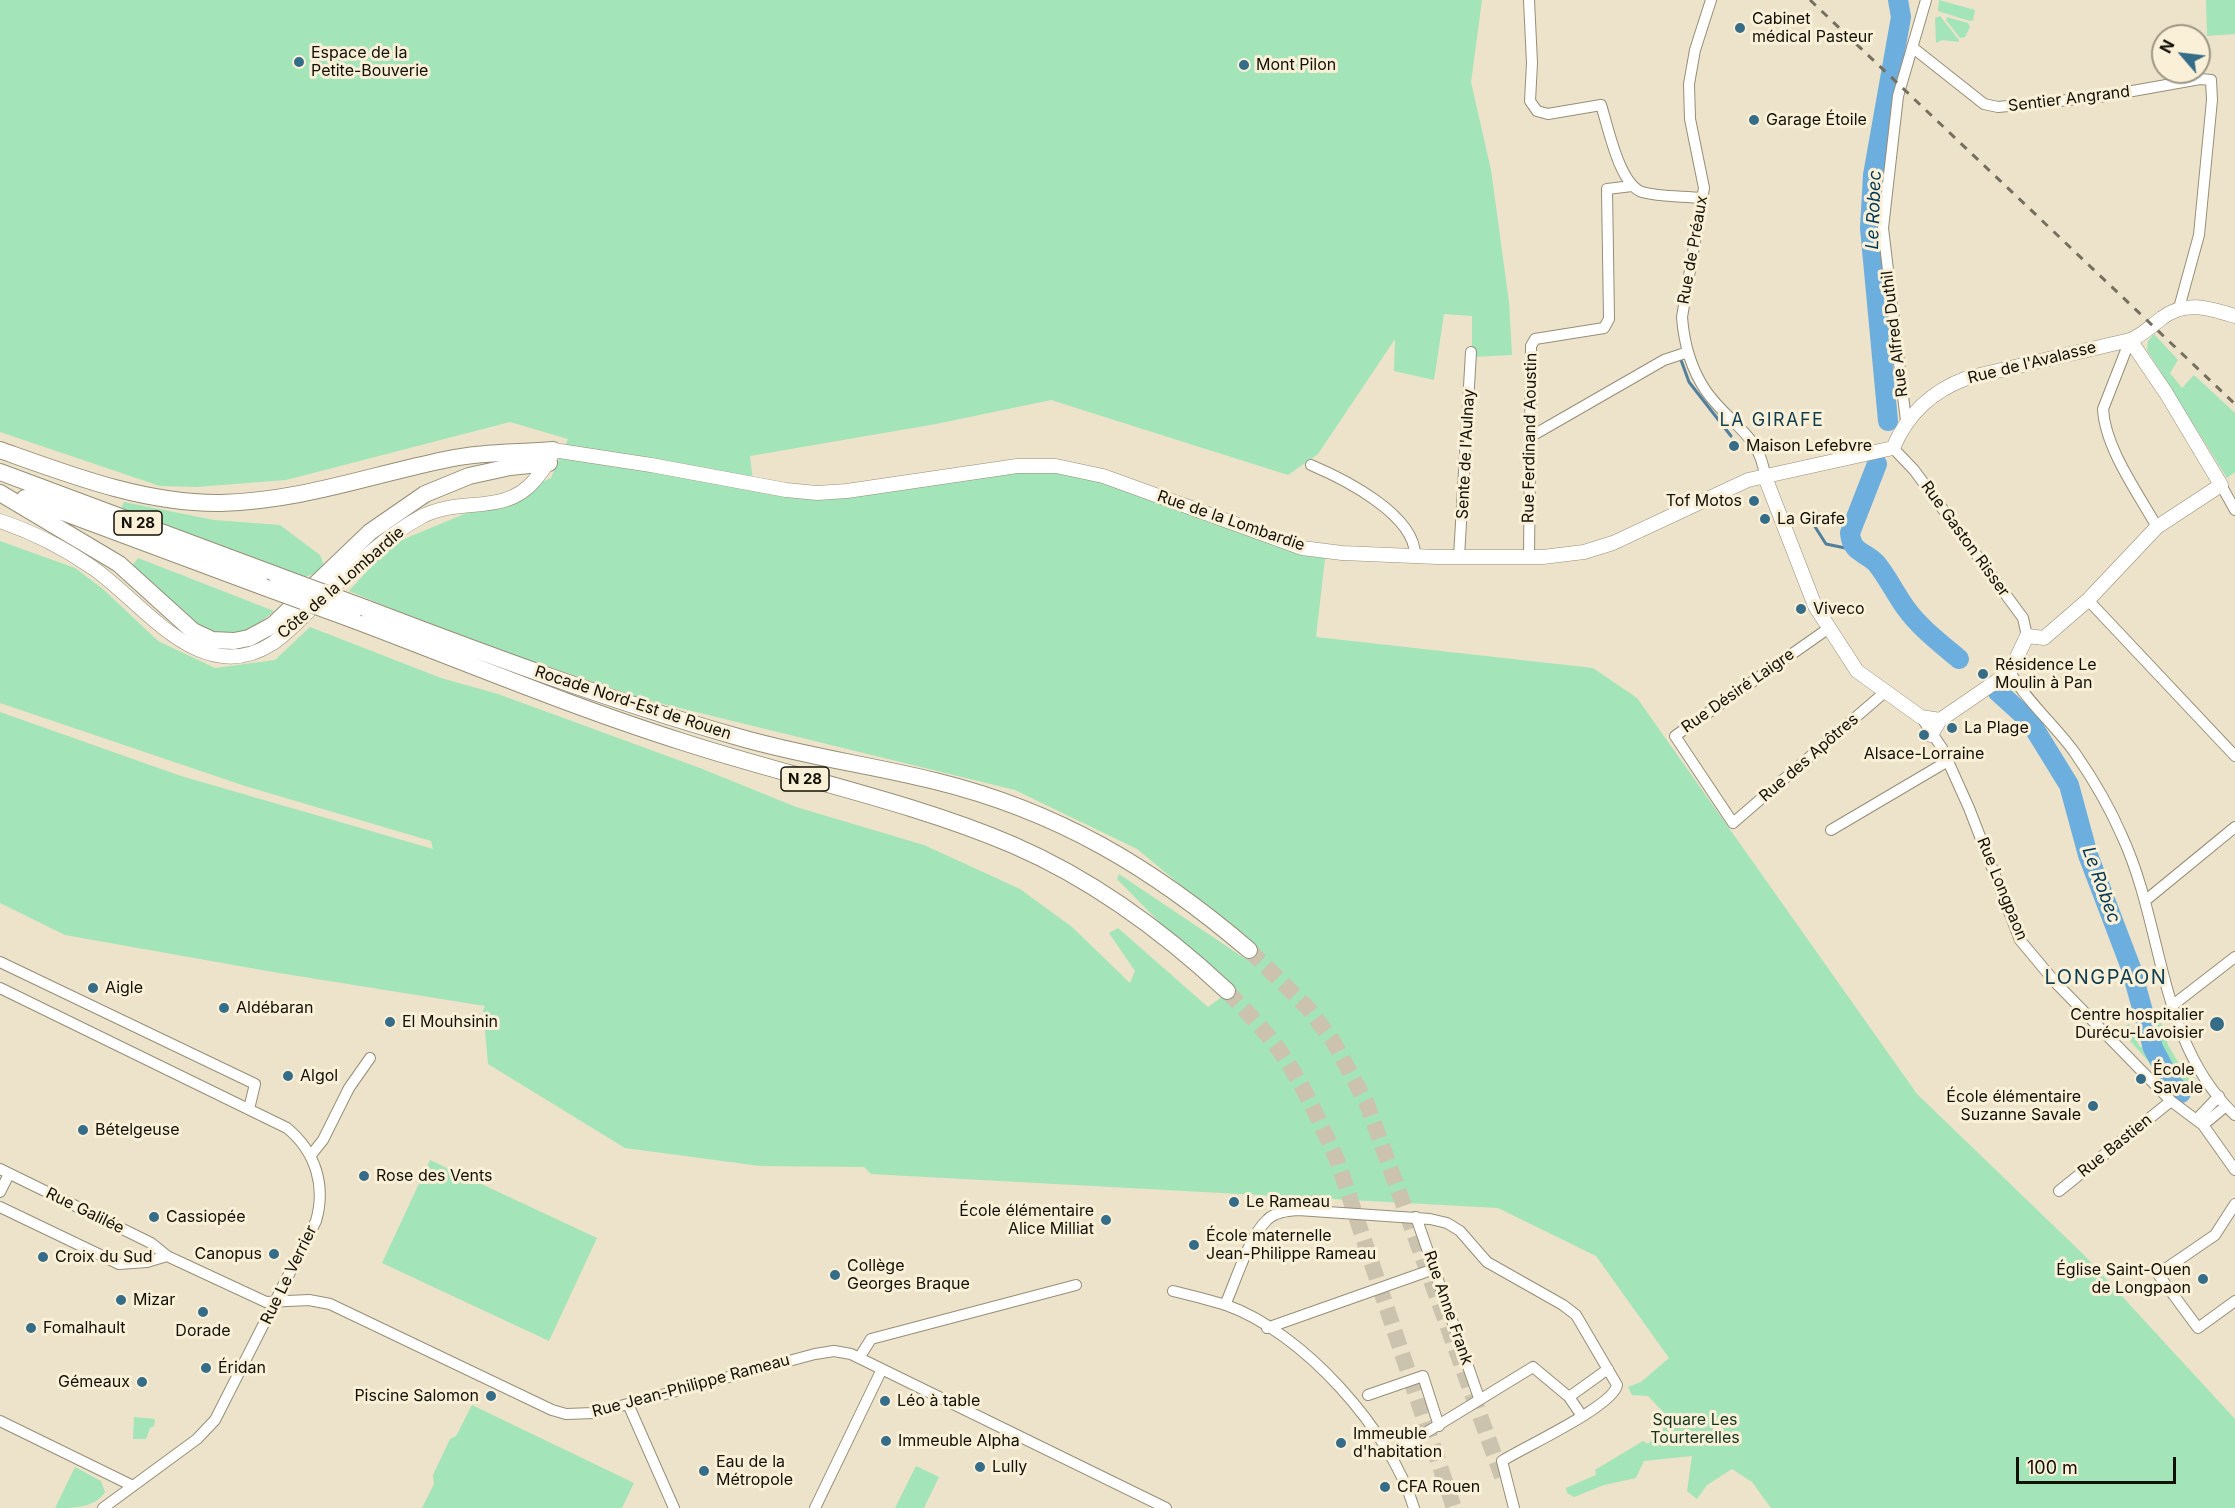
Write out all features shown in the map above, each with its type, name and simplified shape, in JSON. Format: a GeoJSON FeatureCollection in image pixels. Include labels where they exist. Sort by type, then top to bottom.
{"type":"FeatureCollection","features":[{"type":"Feature","properties":{"kind":"highway"},"geometry":{"type":"LineString","coordinates":[[0,450],[68,474],[120,489],[172,499],[218,503],[308,495],[446,459],[551,457]]}},
{"type":"Feature","properties":{"kind":"highway"},"geometry":{"type":"LineString","coordinates":[[0,491],[111,559],[193,630],[212,640],[234,641],[249,638],[273,625],[370,532],[425,494],[469,476],[551,457]]}},
{"type":"Feature","properties":{"kind":"highway","name":"Rocade Nord-Est de Rouen"},"geometry":{"type":"LineString","coordinates":[[0,472],[276,575],[359,614],[677,740],[920,812],[1015,846],[1108,895],[1139,915],[1227,991]]}},
{"type":"Feature","properties":{"kind":"highway","name":"Rocade Nord-Est de Rouen"},"geometry":{"type":"LineString","coordinates":[[0,491],[264,587],[359,614],[646,711],[752,741],[934,781],[1035,813],[1071,828],[1151,874],[1249,950]]}},
{"type":"Feature","properties":{"kind":"main road"},"geometry":{"type":"LineString","coordinates":[[1931,735],[1940,720],[2010,672],[2027,636],[2044,638],[2088,600],[2157,527],[2221,485],[2166,393],[2130,340],[2139,337],[2164,316],[2179,308],[2198,306],[2235,316]]}},
{"type":"Feature","properties":{"kind":"main road","name":"Rue de l'Avalasse"},"geometry":{"type":"LineString","coordinates":[[1893,448],[1906,421],[1933,396],[1967,378],[2130,340]]}},
{"type":"Feature","properties":{"kind":"main road","name":"Rue de la Lombardie"},"geometry":{"type":"LineString","coordinates":[[551,457],[607,459],[817,493],[847,491],[1017,466],[1068,468],[1103,476],[1243,529],[1302,548],[1415,556],[1529,557],[1571,554],[1597,548],[1733,486],[1893,448]]}},
{"type":"Feature","properties":{"kind":"main road","name":"Côte de la Lombardie"},"geometry":{"type":"LineString","coordinates":[[0,521],[59,546],[92,567],[191,647],[216,655],[236,656],[274,642],[386,538],[433,510],[456,505],[512,500],[530,486],[551,457]]}},
{"type":"Feature","properties":{"kind":"main road"},"geometry":{"type":"LineString","coordinates":[[1766,477],[1815,606],[1857,671],[1921,717],[1940,720]]}},
{"type":"Feature","properties":{"kind":"street"},"geometry":{"type":"LineString","coordinates":[[1529,0],[1532,63],[1530,101],[1537,111],[1548,114],[1601,105],[1621,166],[1632,186],[1642,192],[1702,198]]}},
{"type":"Feature","properties":{"kind":"street","name":"Rue de Préaux"},"geometry":{"type":"LineString","coordinates":[[1712,0],[1695,50],[1689,84],[1690,119],[1704,188],[1682,317],[1693,370],[1708,394],[1761,452],[1766,477]]}},
{"type":"Feature","properties":{"kind":"street","name":"Rue Alfred Duthil"},"geometry":{"type":"LineString","coordinates":[[1906,421],[1883,228],[1898,96],[1926,0]]}},
{"type":"Feature","properties":{"kind":"street","name":"Sentier Angrand"},"geometry":{"type":"LineString","coordinates":[[1912,46],[1984,105],[1998,107],[2099,97],[2200,79],[2211,80],[2212,100],[2199,235],[2179,308]]}},
{"type":"Feature","properties":{"kind":"street","name":"Rue Ferdinand Aoustin"},"geometry":{"type":"LineString","coordinates":[[1529,557],[1531,346],[1535,339],[1604,328],[1609,319],[1607,189],[1632,186]]}},
{"type":"Feature","properties":{"kind":"street"},"geometry":{"type":"LineString","coordinates":[[2130,340],[2103,409],[2103,418],[2110,441],[2157,527]]}},
{"type":"Feature","properties":{"kind":"street","name":"Sente de l'Aulnay"},"geometry":{"type":"LineString","coordinates":[[1459,557],[1471,352]]}},
{"type":"Feature","properties":{"kind":"street"},"geometry":{"type":"LineString","coordinates":[[1530,437],[1664,360],[1688,352]]}},
{"type":"Feature","properties":{"kind":"street","name":"Rue Gaston Risser"},"geometry":{"type":"LineString","coordinates":[[1893,448],[1914,470],[2023,618],[2027,636]]}},
{"type":"Feature","properties":{"kind":"street"},"geometry":{"type":"LineString","coordinates":[[1311,465],[1336,476],[1394,516],[1413,538],[1415,556]]}},
{"type":"Feature","properties":{"kind":"street"},"geometry":{"type":"LineString","coordinates":[[2221,485],[2235,510]]}},
{"type":"Feature","properties":{"kind":"street"},"geometry":{"type":"LineString","coordinates":[[2088,600],[2235,756]]}},
{"type":"Feature","properties":{"kind":"street","name":"Rue Désiré Laigre"},"geometry":{"type":"LineString","coordinates":[[1733,824],[1675,736],[1829,628]]}},
{"type":"Feature","properties":{"kind":"street"},"geometry":{"type":"LineString","coordinates":[[2010,672],[2021,692],[2074,753],[2122,834],[2146,900],[2155,948],[2173,1005],[2202,1074],[2235,1115]]}},
{"type":"Feature","properties":{"kind":"street","name":"Rue des Apôtres"},"geometry":{"type":"LineString","coordinates":[[1733,824],[1885,692]]}},
{"type":"Feature","properties":{"kind":"street","name":"Rue Longpaon"},"geometry":{"type":"LineString","coordinates":[[1921,717],[1948,761],[1970,808],[2020,940],[2055,982],[2171,1101],[2200,1123],[2235,1170]]}},
{"type":"Feature","properties":{"kind":"street"},"geometry":{"type":"LineString","coordinates":[[1831,830],[1948,761]]}},
{"type":"Feature","properties":{"kind":"street"},"geometry":{"type":"LineString","coordinates":[[2146,900],[2235,827]]}},
{"type":"Feature","properties":{"kind":"street"},"geometry":{"type":"LineString","coordinates":[[2173,1005],[2235,957]]}},
{"type":"Feature","properties":{"kind":"street"},"geometry":{"type":"LineString","coordinates":[[0,962],[255,1084],[249,1109]]}},
{"type":"Feature","properties":{"kind":"street","name":"Rue Le Verrier"},"geometry":{"type":"LineString","coordinates":[[0,988],[287,1128],[311,1155],[320,1186],[320,1209],[316,1221],[215,1420],[197,1439],[103,1508]]}},
{"type":"Feature","properties":{"kind":"street"},"geometry":{"type":"LineString","coordinates":[[311,1155],[323,1140],[349,1088],[370,1058]]}},
{"type":"Feature","properties":{"kind":"street"},"geometry":{"type":"LineString","coordinates":[[2200,1123],[2218,1096]]}},
{"type":"Feature","properties":{"kind":"street","name":"Rue Bastien"},"geometry":{"type":"LineString","coordinates":[[2059,1191],[2171,1101]]}},
{"type":"Feature","properties":{"kind":"street"},"geometry":{"type":"LineString","coordinates":[[2200,1123],[2226,1106]]}},
{"type":"Feature","properties":{"kind":"street"},"geometry":{"type":"LineString","coordinates":[[0,1192],[4,1172]]}},
{"type":"Feature","properties":{"kind":"street","name":"Rue Galilée"},"geometry":{"type":"LineString","coordinates":[[4,1172],[151,1243],[167,1256],[266,1302],[275,1303]]}},
{"type":"Feature","properties":{"kind":"street"},"geometry":{"type":"LineString","coordinates":[[2235,1204],[2215,1235],[2158,1274],[2198,1328],[2235,1301]]}},
{"type":"Feature","properties":{"kind":"street","name":"Rue Galilée"},"geometry":{"type":"LineString","coordinates":[[0,1207],[119,1264],[147,1262],[167,1256]]}},
{"type":"Feature","properties":{"kind":"street"},"geometry":{"type":"LineString","coordinates":[[1225,1305],[1258,1232],[1268,1219],[1280,1213],[1298,1210],[1416,1217],[1447,1223],[1461,1231],[1487,1262],[1563,1305],[1576,1315],[1616,1382],[1616,1389],[1612,1396],[1582,1416],[1502,1461],[1514,1508]]}},
{"type":"Feature","properties":{"kind":"street","name":"Rue Anne Frank"},"geometry":{"type":"LineString","coordinates":[[1416,1217],[1479,1398]]}},
{"type":"Feature","properties":{"kind":"street"},"geometry":{"type":"LineString","coordinates":[[1267,1328],[1434,1269]]}},
{"type":"Feature","properties":{"kind":"street"},"geometry":{"type":"LineString","coordinates":[[859,1358],[871,1340],[1076,1285]]}},
{"type":"Feature","properties":{"kind":"street"},"geometry":{"type":"LineString","coordinates":[[1173,1291],[1225,1305],[1267,1328],[1297,1349],[1349,1396],[1391,1454],[1414,1508]]}},
{"type":"Feature","properties":{"kind":"street","name":"Rue Jean-Philippe Rameau"},"geometry":{"type":"LineString","coordinates":[[275,1303],[309,1300],[330,1304],[552,1410],[580,1415],[826,1351],[841,1351],[1166,1508]]}},
{"type":"Feature","properties":{"kind":"street"},"geometry":{"type":"LineString","coordinates":[[1391,1454],[1533,1367],[1569,1397],[1582,1416]]}},
{"type":"Feature","properties":{"kind":"street"},"geometry":{"type":"LineString","coordinates":[[815,1508],[882,1369]]}},
{"type":"Feature","properties":{"kind":"street"},"geometry":{"type":"LineString","coordinates":[[1569,1397],[1608,1369]]}},
{"type":"Feature","properties":{"kind":"street"},"geometry":{"type":"LineString","coordinates":[[1368,1395],[1423,1376],[1439,1426]]}},
{"type":"Feature","properties":{"kind":"street"},"geometry":{"type":"LineString","coordinates":[[628,1404],[674,1508]]}},
{"type":"Feature","properties":{"kind":"street"},"geometry":{"type":"LineString","coordinates":[[0,1421],[133,1486]]}},
{"type":"Feature","properties":{"kind":"green space","name":"Square Les Tourterelles"},"geometry":{"type":"Polygon","coordinates":[[[0,0],[1482,0],[1471,82],[1491,170],[1509,302],[1512,355],[1472,357],[1472,316],[1444,314],[1434,380],[1394,371],[1395,339],[1318,454],[1288,475],[1051,400],[936,424],[750,456],[753,482],[827,490],[1040,462],[1326,550],[1316,637],[1593,668],[1637,698],[1917,1094],[2083,1254],[2235,1419],[2235,1508],[1771,1508],[1752,1482],[1732,1469],[1707,1485],[1697,1499],[1687,1491],[1692,1456],[1644,1461],[1636,1478],[1604,1485],[1574,1497],[1567,1493],[1566,1488],[1596,1475],[1595,1470],[1643,1441],[1648,1444],[1671,1420],[1648,1396],[1632,1395],[1628,1387],[1641,1382],[1669,1358],[1596,1256],[1498,1208],[871,1174],[864,1167],[760,1166],[625,1148],[488,1064],[483,1010],[485,1006],[273,972],[65,935],[0,903],[0,712],[181,776],[433,849],[431,841],[245,786],[0,703],[0,541],[75,568],[103,589],[158,641],[215,668],[275,660],[310,627],[441,678],[498,694],[700,768],[796,807],[924,845],[1020,889],[1072,927],[1130,983],[1135,971],[1109,933],[1118,928],[1208,1007],[1234,988],[1167,930],[1117,879],[1119,874],[1244,958],[1253,945],[1137,849],[1015,790],[643,699],[445,631],[349,591],[392,544],[551,478],[568,439],[510,422],[286,480],[196,487],[160,486],[0,432],[0,0]]]}},
{"type":"Feature","properties":{"kind":"green space"},"geometry":{"type":"Polygon","coordinates":[[[1939,0],[1975,10],[1973,20],[1938,11],[1939,0]]]}},
{"type":"Feature","properties":{"kind":"green space"},"geometry":{"type":"Polygon","coordinates":[[[2206,0],[2235,0],[2235,34],[2211,36],[2211,24],[2207,24],[2206,0]]]}},
{"type":"Feature","properties":{"kind":"green space"},"geometry":{"type":"Polygon","coordinates":[[[1940,16],[1959,42],[1942,40],[1936,43],[1935,18],[1940,16]]]}},
{"type":"Feature","properties":{"kind":"green space"},"geometry":{"type":"Polygon","coordinates":[[[1947,17],[1968,23],[1970,27],[1965,37],[1960,38],[1946,20],[1947,17]]]}},
{"type":"Feature","properties":{"kind":"green space"},"geometry":{"type":"Polygon","coordinates":[[[2154,334],[2178,360],[2170,373],[2182,388],[2194,375],[2235,413],[2235,472],[2227,478],[2147,350],[2148,341],[2154,334]]]}},
{"type":"Feature","properties":{"kind":"green space"},"geometry":{"type":"Polygon","coordinates":[[[124,502],[214,520],[280,525],[320,555],[324,565],[316,573],[302,578],[121,509],[124,502]]]}},
{"type":"Feature","properties":{"kind":"green space"},"geometry":{"type":"Polygon","coordinates":[[[138,558],[274,611],[253,627],[233,633],[214,632],[197,625],[180,613],[131,567],[138,558]]]}},
{"type":"Feature","properties":{"kind":"green space"},"geometry":{"type":"Polygon","coordinates":[[[2158,1013],[2168,1045],[2179,1064],[2184,1060],[2199,1085],[2187,1097],[2166,1069],[2148,1028],[2145,1017],[2158,1013]]]}},
{"type":"Feature","properties":{"kind":"green space"},"geometry":{"type":"Polygon","coordinates":[[[2129,1024],[2140,1047],[2151,1043],[2172,1087],[2120,1030],[2129,1024]]]}},
{"type":"Feature","properties":{"kind":"green space"},"geometry":{"type":"Polygon","coordinates":[[[430,1160],[597,1238],[549,1341],[382,1263],[430,1160]]]}},
{"type":"Feature","properties":{"kind":"green space"},"geometry":{"type":"Polygon","coordinates":[[[472,1405],[634,1483],[622,1508],[422,1508],[434,1484],[433,1475],[450,1439],[456,1436],[472,1405]]]}},
{"type":"Feature","properties":{"kind":"green space"},"geometry":{"type":"Polygon","coordinates":[[[134,1417],[155,1419],[154,1426],[150,1428],[146,1439],[133,1439],[134,1417]]]}},
{"type":"Feature","properties":{"kind":"green space"},"geometry":{"type":"Polygon","coordinates":[[[916,1466],[939,1477],[924,1508],[895,1508],[916,1466]]]}},
{"type":"Feature","properties":{"kind":"green space"},"geometry":{"type":"Polygon","coordinates":[[[75,1467],[101,1481],[105,1492],[90,1504],[55,1508],[75,1467]]]}},
{"type":"Feature","properties":{"kind":"waterway","name":"Le Robec"},"geometry":{"type":"LineString","coordinates":[[1888,421],[1870,228],[1873,175],[1901,17],[1898,0]]}},
{"type":"Feature","properties":{"kind":"waterway"},"geometry":{"type":"LineString","coordinates":[[1681,360],[1689,382],[1731,436]]}},
{"type":"Feature","properties":{"kind":"waterway","name":"Le Robec"},"geometry":{"type":"LineString","coordinates":[[1877,464],[1850,533],[1851,540],[1859,551],[1876,563],[1917,621],[1959,659]]}},
{"type":"Feature","properties":{"kind":"waterway"},"geometry":{"type":"LineString","coordinates":[[1812,522],[1826,544],[1855,550]]}},
{"type":"Feature","properties":{"kind":"waterway","name":"Le Robec"},"geometry":{"type":"LineString","coordinates":[[1997,691],[2029,720],[2069,785],[2088,855],[2131,968],[2153,1048],[2171,1082],[2181,1093]]}},
{"type":"Feature","properties":{"kind":"tunnel"},"geometry":{"type":"LineString","coordinates":[[1249,950],[1307,1007],[1333,1041],[1367,1104],[1504,1482]]}},
{"type":"Feature","properties":{"kind":"tunnel"},"geometry":{"type":"LineString","coordinates":[[1227,991],[1283,1056],[1309,1099],[1337,1160],[1454,1508]]}},
{"type":"Feature","properties":{"kind":"railway"},"geometry":{"type":"LineString","coordinates":[[1810,0],[2235,404]]}},
{"type":"Feature","properties":{"kind":"place","name":"Cabinet médical Pasteur"},"geometry":{"type":"Point","coordinates":[1740,28]}},
{"type":"Feature","properties":{"kind":"place","name":"Espace de la Petite-Bouverie"},"geometry":{"type":"Point","coordinates":[299,62]}},
{"type":"Feature","properties":{"kind":"place","name":"Mont Pilon"},"geometry":{"type":"Point","coordinates":[1244,65]}},
{"type":"Feature","properties":{"kind":"place","name":"Garage Étoile"},"geometry":{"type":"Point","coordinates":[1754,120]}},
{"type":"Feature","properties":{"kind":"place","name":"Maison Lefebvre"},"geometry":{"type":"Point","coordinates":[1734,446]}},
{"type":"Feature","properties":{"kind":"place","name":"Tof Motos"},"geometry":{"type":"Point","coordinates":[1754,501]}},
{"type":"Feature","properties":{"kind":"place","name":"La Girafe"},"geometry":{"type":"Point","coordinates":[1765,519]}},
{"type":"Feature","properties":{"kind":"place","name":"Viveco"},"geometry":{"type":"Point","coordinates":[1801,609]}},
{"type":"Feature","properties":{"kind":"place","name":"Résidence Le Moulin à Pan"},"geometry":{"type":"Point","coordinates":[1983,674]}},
{"type":"Feature","properties":{"kind":"place","name":"La Plage"},"geometry":{"type":"Point","coordinates":[1952,728]}},
{"type":"Feature","properties":{"kind":"place","name":"Alsace-Lorraine"},"geometry":{"type":"Point","coordinates":[1924,735]}},
{"type":"Feature","properties":{"kind":"place","name":"Aigle"},"geometry":{"type":"Point","coordinates":[93,988]}},
{"type":"Feature","properties":{"kind":"place","name":"Aldébaran"},"geometry":{"type":"Point","coordinates":[224,1008]}},
{"type":"Feature","properties":{"kind":"place","name":"El Mouhsinin"},"geometry":{"type":"Point","coordinates":[390,1022]}},
{"type":"Feature","properties":{"kind":"place","name":"Centre hospitalier Durécu-Lavoisier"},"geometry":{"type":"Point","coordinates":[2217,1024]}},
{"type":"Feature","properties":{"kind":"place","name":"Algol"},"geometry":{"type":"Point","coordinates":[288,1076]}},
{"type":"Feature","properties":{"kind":"place","name":"École Savale"},"geometry":{"type":"Point","coordinates":[2141,1079]}},
{"type":"Feature","properties":{"kind":"place","name":"École élémentaire Suzanne Savale"},"geometry":{"type":"Point","coordinates":[2093,1106]}},
{"type":"Feature","properties":{"kind":"place","name":"Bételgeuse"},"geometry":{"type":"Point","coordinates":[83,1130]}},
{"type":"Feature","properties":{"kind":"place","name":"Rose des Vents"},"geometry":{"type":"Point","coordinates":[364,1176]}},
{"type":"Feature","properties":{"kind":"place","name":"Le Rameau"},"geometry":{"type":"Point","coordinates":[1234,1202]}},
{"type":"Feature","properties":{"kind":"place","name":"Cassiopée"},"geometry":{"type":"Point","coordinates":[154,1217]}},
{"type":"Feature","properties":{"kind":"place","name":"École élémentaire Alice Milliat"},"geometry":{"type":"Point","coordinates":[1106,1220]}},
{"type":"Feature","properties":{"kind":"place","name":"École maternelle Jean-Philippe Rameau"},"geometry":{"type":"Point","coordinates":[1194,1245]}},
{"type":"Feature","properties":{"kind":"place","name":"Canopus"},"geometry":{"type":"Point","coordinates":[274,1254]}},
{"type":"Feature","properties":{"kind":"place","name":"Croix du Sud"},"geometry":{"type":"Point","coordinates":[43,1257]}},
{"type":"Feature","properties":{"kind":"place","name":"Collège Georges Braque"},"geometry":{"type":"Point","coordinates":[835,1275]}},
{"type":"Feature","properties":{"kind":"place","name":"Église Saint-Ouen de Longpaon"},"geometry":{"type":"Point","coordinates":[2203,1279]}},
{"type":"Feature","properties":{"kind":"place","name":"Mizar"},"geometry":{"type":"Point","coordinates":[121,1300]}},
{"type":"Feature","properties":{"kind":"place","name":"Dorade"},"geometry":{"type":"Point","coordinates":[203,1312]}},
{"type":"Feature","properties":{"kind":"place","name":"Fomalhault"},"geometry":{"type":"Point","coordinates":[31,1328]}},
{"type":"Feature","properties":{"kind":"place","name":"Éridan"},"geometry":{"type":"Point","coordinates":[206,1368]}},
{"type":"Feature","properties":{"kind":"place","name":"Gémeaux"},"geometry":{"type":"Point","coordinates":[142,1382]}},
{"type":"Feature","properties":{"kind":"place","name":"Piscine Salomon"},"geometry":{"type":"Point","coordinates":[491,1396]}},
{"type":"Feature","properties":{"kind":"place","name":"Léo à table"},"geometry":{"type":"Point","coordinates":[885,1401]}},
{"type":"Feature","properties":{"kind":"place","name":"Immeuble Alpha"},"geometry":{"type":"Point","coordinates":[886,1441]}},
{"type":"Feature","properties":{"kind":"place","name":"Immeuble d'habitation"},"geometry":{"type":"Point","coordinates":[1341,1443]}},
{"type":"Feature","properties":{"kind":"place","name":"Lully"},"geometry":{"type":"Point","coordinates":[980,1467]}},
{"type":"Feature","properties":{"kind":"place","name":"Eau de la Métropole"},"geometry":{"type":"Point","coordinates":[704,1471]}},
{"type":"Feature","properties":{"kind":"place","name":"CFA Rouen"},"geometry":{"type":"Point","coordinates":[1385,1487]}},
{"type":"Feature","properties":{"kind":"district","name":"LA GIRAFE"},"geometry":{"type":"Point","coordinates":[1772,421]}},
{"type":"Feature","properties":{"kind":"district","name":"LONGPAON"},"geometry":{"type":"Point","coordinates":[2106,978]}}]}
